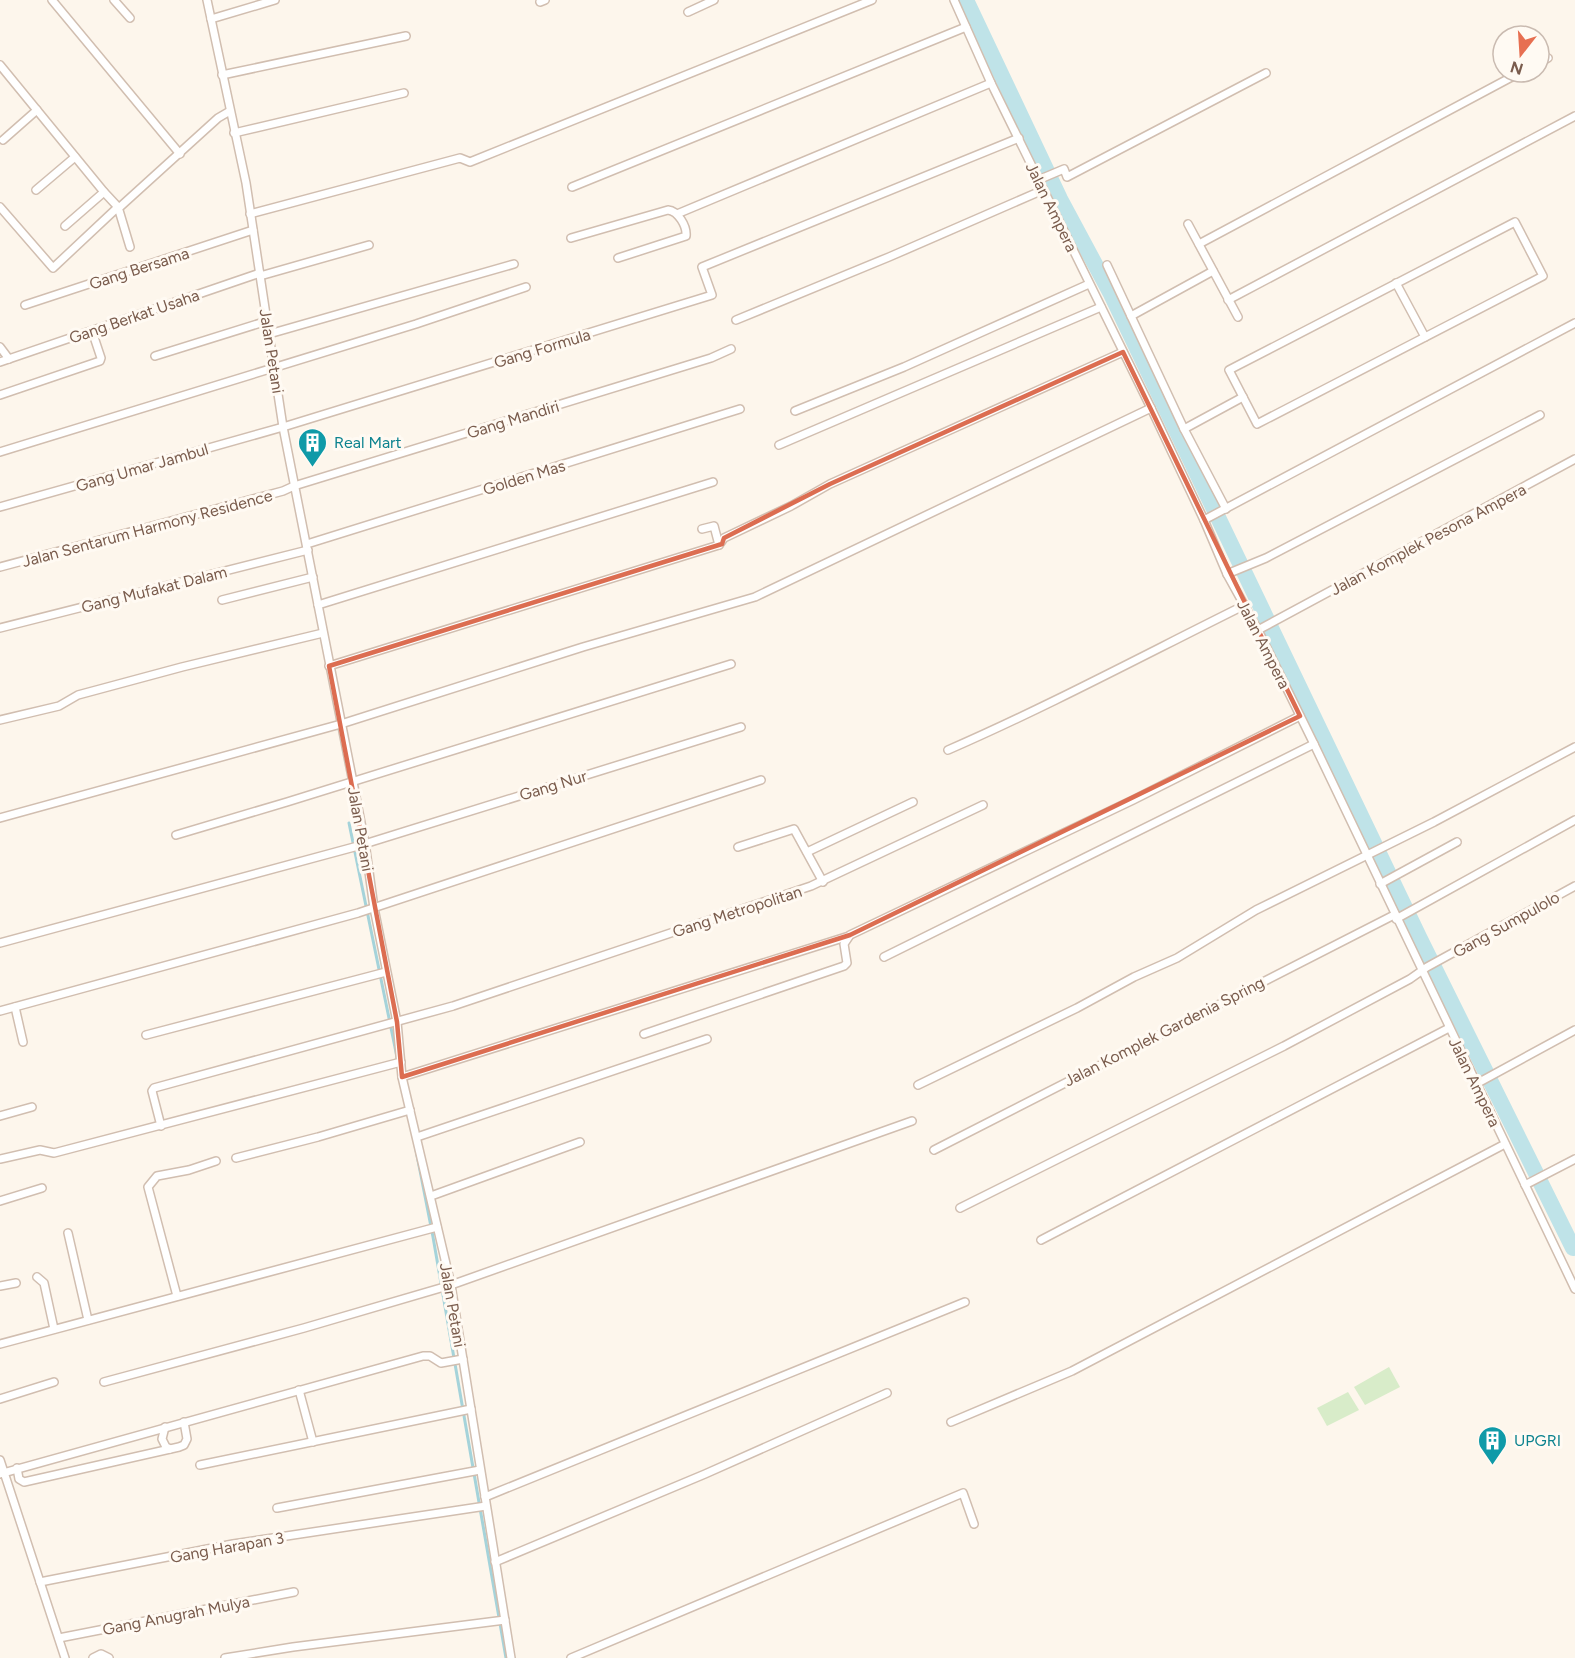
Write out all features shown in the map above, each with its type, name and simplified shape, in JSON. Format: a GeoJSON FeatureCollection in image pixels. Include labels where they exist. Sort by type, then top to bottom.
{"type":"FeatureCollection","features":[{"type":"Feature","properties":{"kind":"street"},"geometry":{"type":"LineString","coordinates":[[52,0],[180,154]]}},
{"type":"Feature","properties":{"kind":"street"},"geometry":{"type":"LineString","coordinates":[[114,0],[130,18]]}},
{"type":"Feature","properties":{"kind":"street","name":"Jalan Petani"},"geometry":{"type":"LineString","coordinates":[[207,0],[222,75],[224,115],[234,133],[246,183],[283,428],[352,782],[371,908],[384,972],[398,1022],[397,1063],[431,1196],[434,1227],[449,1286],[468,1409],[474,1471],[484,1497],[481,1506],[495,1562],[511,1658]]}},
{"type":"Feature","properties":{"kind":"street"},"geometry":{"type":"LineString","coordinates":[[211,20],[275,0]]}},
{"type":"Feature","properties":{"kind":"street"},"geometry":{"type":"LineString","coordinates":[[687,12],[714,0]]}},
{"type":"Feature","properties":{"kind":"street"},"geometry":{"type":"LineString","coordinates":[[250,214],[459,158],[470,162],[872,0]]}},
{"type":"Feature","properties":{"kind":"street","name":"Jalan Ampera"},"geometry":{"type":"LineString","coordinates":[[954,0],[991,83],[1041,179],[1043,190],[1382,882],[1396,917],[1424,969],[1449,1028],[1479,1083],[1504,1144],[1527,1184],[1575,1289]]}},
{"type":"Feature","properties":{"kind":"street"},"geometry":{"type":"LineString","coordinates":[[572,187],[966,27]]}},
{"type":"Feature","properties":{"kind":"street"},"geometry":{"type":"LineString","coordinates":[[222,75],[406,36]]}},
{"type":"Feature","properties":{"kind":"street"},"geometry":{"type":"LineString","coordinates":[[0,66],[104,192],[120,206],[130,247]]}},
{"type":"Feature","properties":{"kind":"street"},"geometry":{"type":"LineString","coordinates":[[1041,179],[1064,169],[1067,177],[1266,74]]}},
{"type":"Feature","properties":{"kind":"street"},"geometry":{"type":"LineString","coordinates":[[677,214],[991,83]]}},
{"type":"Feature","properties":{"kind":"street"},"geometry":{"type":"LineString","coordinates":[[1199,244],[1499,84]]}},
{"type":"Feature","properties":{"kind":"street"},"geometry":{"type":"LineString","coordinates":[[234,133],[404,93]]}},
{"type":"Feature","properties":{"kind":"street"},"geometry":{"type":"LineString","coordinates":[[3,140],[36,110]]}},
{"type":"Feature","properties":{"kind":"street"},"geometry":{"type":"LineString","coordinates":[[0,207],[53,268],[224,115]]}},
{"type":"Feature","properties":{"kind":"street"},"geometry":{"type":"LineString","coordinates":[[1228,300],[1575,116]]}},
{"type":"Feature","properties":{"kind":"street","name":"Gang Formula"},"geometry":{"type":"LineString","coordinates":[[283,428],[712,295],[702,267],[1019,138]]}},
{"type":"Feature","properties":{"kind":"street"},"geometry":{"type":"LineString","coordinates":[[36,190],[75,157]]}},
{"type":"Feature","properties":{"kind":"street"},"geometry":{"type":"LineString","coordinates":[[736,320],[1043,190]]}},
{"type":"Feature","properties":{"kind":"street"},"geometry":{"type":"LineString","coordinates":[[65,226],[104,192]]}},
{"type":"Feature","properties":{"kind":"street"},"geometry":{"type":"LineString","coordinates":[[571,238],[668,210],[677,214],[687,232],[686,236],[618,258]]}},
{"type":"Feature","properties":{"kind":"street"},"geometry":{"type":"LineString","coordinates":[[1515,222],[1543,276],[1257,424],[1229,370],[1396,284],[1515,222]]}},
{"type":"Feature","properties":{"kind":"street"},"geometry":{"type":"LineString","coordinates":[[1188,224],[1238,317]]}},
{"type":"Feature","properties":{"kind":"street","name":"Gang Bersama"},"geometry":{"type":"LineString","coordinates":[[25,305],[253,230]]}},
{"type":"Feature","properties":{"kind":"street","name":"Gang Berkat Usaha"},"geometry":{"type":"LineString","coordinates":[[0,362],[260,275],[369,245]]}},
{"type":"Feature","properties":{"kind":"street"},"geometry":{"type":"LineString","coordinates":[[269,334],[514,264]]}},
{"type":"Feature","properties":{"kind":"street"},"geometry":{"type":"LineString","coordinates":[[1107,265],[1184,429],[1226,509]]}},
{"type":"Feature","properties":{"kind":"street"},"geometry":{"type":"LineString","coordinates":[[1131,316],[1213,271]]}},
{"type":"Feature","properties":{"kind":"street"},"geometry":{"type":"LineString","coordinates":[[795,411],[904,367],[1089,284]]}},
{"type":"Feature","properties":{"kind":"street"},"geometry":{"type":"LineString","coordinates":[[1396,284],[1425,337]]}},
{"type":"Feature","properties":{"kind":"street"},"geometry":{"type":"LineString","coordinates":[[0,452],[274,368],[526,287]]}},
{"type":"Feature","properties":{"kind":"street"},"geometry":{"type":"LineString","coordinates":[[779,446],[1101,307]]}},
{"type":"Feature","properties":{"kind":"street"},"geometry":{"type":"LineString","coordinates":[[155,356],[267,321]]}},
{"type":"Feature","properties":{"kind":"street"},"geometry":{"type":"LineString","coordinates":[[1204,520],[1575,323]]}},
{"type":"Feature","properties":{"kind":"street"},"geometry":{"type":"LineString","coordinates":[[0,395],[100,361],[92,331]]}},
{"type":"Feature","properties":{"kind":"street"},"geometry":{"type":"LineString","coordinates":[[0,347],[9,358]]}},
{"type":"Feature","properties":{"kind":"street","name":"Gang Mandiri"},"geometry":{"type":"LineString","coordinates":[[294,486],[700,362],[731,349]]}},
{"type":"Feature","properties":{"kind":"street"},"geometry":{"type":"LineString","coordinates":[[329,666],[698,556],[719,545],[724,538],[791,506],[830,484],[1123,352]]}},
{"type":"Feature","properties":{"kind":"street"},"geometry":{"type":"LineString","coordinates":[[1184,429],[1243,397]]}},
{"type":"Feature","properties":{"kind":"street"},"geometry":{"type":"LineString","coordinates":[[0,818],[340,724],[583,646],[755,597],[1151,408]]}},
{"type":"Feature","properties":{"kind":"street","name":"Golden Mas"},"geometry":{"type":"LineString","coordinates":[[308,547],[740,409]]}},
{"type":"Feature","properties":{"kind":"street"},"geometry":{"type":"LineString","coordinates":[[1230,572],[1249,566],[1540,415]]}},
{"type":"Feature","properties":{"kind":"street","name":"Gang Umar Jambul"},"geometry":{"type":"LineString","coordinates":[[0,507],[283,428]]}},
{"type":"Feature","properties":{"kind":"street","name":"Jalan Komplek Pesona Ampera"},"geometry":{"type":"LineString","coordinates":[[1258,630],[1575,459]]}},
{"type":"Feature","properties":{"kind":"street"},"geometry":{"type":"LineString","coordinates":[[318,605],[713,482]]}},
{"type":"Feature","properties":{"kind":"street","name":"Jalan Sentarum Harmony Residence"},"geometry":{"type":"LineString","coordinates":[[0,567],[230,506],[294,486]]}},
{"type":"Feature","properties":{"kind":"street"},"geometry":{"type":"LineString","coordinates":[[702,529],[714,526],[719,545]]}},
{"type":"Feature","properties":{"kind":"street","name":"Gang Mufakat Dalam"},"geometry":{"type":"LineString","coordinates":[[0,628],[308,547]]}},
{"type":"Feature","properties":{"kind":"street"},"geometry":{"type":"LineString","coordinates":[[222,600],[313,577]]}},
{"type":"Feature","properties":{"kind":"street"},"geometry":{"type":"LineString","coordinates":[[948,750],[1013,722],[1076,688],[1245,605]]}},
{"type":"Feature","properties":{"kind":"street"},"geometry":{"type":"LineString","coordinates":[[0,720],[59,706],[78,695],[323,633]]}},
{"type":"Feature","properties":{"kind":"street"},"geometry":{"type":"LineString","coordinates":[[176,834],[352,782],[731,664]]}},
{"type":"Feature","properties":{"kind":"street"},"geometry":{"type":"LineString","coordinates":[[402,1077],[850,935],[1133,800],[1300,716]]}},
{"type":"Feature","properties":{"kind":"street","name":"Gang Nur"},"geometry":{"type":"LineString","coordinates":[[0,943],[345,849],[741,727]]}},
{"type":"Feature","properties":{"kind":"street"},"geometry":{"type":"LineString","coordinates":[[884,957],[1314,744]]}},
{"type":"Feature","properties":{"kind":"street"},"geometry":{"type":"LineString","coordinates":[[918,1085],[1177,957],[1256,910],[1434,822],[1575,747]]}},
{"type":"Feature","properties":{"kind":"street"},"geometry":{"type":"LineString","coordinates":[[0,1011],[358,913],[761,780]]}},
{"type":"Feature","properties":{"kind":"street"},"geometry":{"type":"LineString","coordinates":[[807,852],[913,802]]}},
{"type":"Feature","properties":{"kind":"street","name":"Gang Metropolitan"},"geometry":{"type":"LineString","coordinates":[[161,1126],[152,1090],[154,1088],[398,1022],[823,882],[983,805]]}},
{"type":"Feature","properties":{"kind":"street","name":"Jalan Komplek Gardenia Spring"},"geometry":{"type":"LineString","coordinates":[[934,1150],[1396,917],[1575,820]]}},
{"type":"Feature","properties":{"kind":"street"},"geometry":{"type":"LineString","coordinates":[[738,848],[794,829],[823,882]]}},
{"type":"Feature","properties":{"kind":"street"},"geometry":{"type":"LineString","coordinates":[[1382,882],[1457,842]]}},
{"type":"Feature","properties":{"kind":"street","name":"Gang Sumpulolo"},"geometry":{"type":"LineString","coordinates":[[960,1208],[1284,1046],[1575,886]]}},
{"type":"Feature","properties":{"kind":"street"},"geometry":{"type":"LineString","coordinates":[[644,1034],[844,966],[847,963],[847,955],[844,944],[850,935]]}},
{"type":"Feature","properties":{"kind":"street"},"geometry":{"type":"LineString","coordinates":[[146,1035],[384,972]]}},
{"type":"Feature","properties":{"kind":"street"},"geometry":{"type":"LineString","coordinates":[[15,1007],[23,1042]]}},
{"type":"Feature","properties":{"kind":"street"},"geometry":{"type":"LineString","coordinates":[[1041,1240],[1449,1028]]}},
{"type":"Feature","properties":{"kind":"street"},"geometry":{"type":"LineString","coordinates":[[1479,1083],[1575,1030]]}},
{"type":"Feature","properties":{"kind":"street"},"geometry":{"type":"LineString","coordinates":[[417,1137],[707,1039]]}},
{"type":"Feature","properties":{"kind":"street"},"geometry":{"type":"LineString","coordinates":[[0,1160],[40,1150],[54,1153],[397,1063]]}},
{"type":"Feature","properties":{"kind":"street"},"geometry":{"type":"LineString","coordinates":[[0,1116],[32,1107]]}},
{"type":"Feature","properties":{"kind":"street"},"geometry":{"type":"LineString","coordinates":[[236,1158],[410,1110]]}},
{"type":"Feature","properties":{"kind":"street"},"geometry":{"type":"LineString","coordinates":[[104,1382],[449,1286],[912,1121]]}},
{"type":"Feature","properties":{"kind":"street"},"geometry":{"type":"LineString","coordinates":[[431,1196],[580,1142]]}},
{"type":"Feature","properties":{"kind":"street"},"geometry":{"type":"LineString","coordinates":[[951,1422],[1072,1371],[1504,1144]]}},
{"type":"Feature","properties":{"kind":"street"},"geometry":{"type":"LineString","coordinates":[[1527,1184],[1575,1159]]}},
{"type":"Feature","properties":{"kind":"street"},"geometry":{"type":"LineString","coordinates":[[177,1296],[148,1187],[157,1176],[189,1170],[216,1161]]}},
{"type":"Feature","properties":{"kind":"street"},"geometry":{"type":"LineString","coordinates":[[0,1201],[42,1188]]}},
{"type":"Feature","properties":{"kind":"street"},"geometry":{"type":"LineString","coordinates":[[0,1344],[434,1227]]}},
{"type":"Feature","properties":{"kind":"street"},"geometry":{"type":"LineString","coordinates":[[68,1233],[88,1320]]}},
{"type":"Feature","properties":{"kind":"street"},"geometry":{"type":"LineString","coordinates":[[37,1277],[44,1283],[54,1329]]}},
{"type":"Feature","properties":{"kind":"street"},"geometry":{"type":"LineString","coordinates":[[0,1286],[16,1283]]}},
{"type":"Feature","properties":{"kind":"street"},"geometry":{"type":"LineString","coordinates":[[484,1497],[965,1302]]}},
{"type":"Feature","properties":{"kind":"street"},"geometry":{"type":"LineString","coordinates":[[2,1473],[423,1356],[430,1356],[441,1363],[460,1360]]}},
{"type":"Feature","properties":{"kind":"street"},"geometry":{"type":"LineString","coordinates":[[0,1399],[54,1382]]}},
{"type":"Feature","properties":{"kind":"street"},"geometry":{"type":"LineString","coordinates":[[299,1390],[313,1442]]}},
{"type":"Feature","properties":{"kind":"street"},"geometry":{"type":"LineString","coordinates":[[495,1562],[705,1474],[887,1393]]}},
{"type":"Feature","properties":{"kind":"street"},"geometry":{"type":"LineString","coordinates":[[200,1465],[468,1409]]}},
{"type":"Feature","properties":{"kind":"street"},"geometry":{"type":"LineString","coordinates":[[17,1468],[19,1479],[24,1482],[180,1447],[186,1443],[187,1439],[184,1422]]}},
{"type":"Feature","properties":{"kind":"street"},"geometry":{"type":"LineString","coordinates":[[165,1427],[162,1439],[170,1449]]}},
{"type":"Feature","properties":{"kind":"street"},"geometry":{"type":"LineString","coordinates":[[0,1460],[2,1473],[65,1658]]}},
{"type":"Feature","properties":{"kind":"street"},"geometry":{"type":"LineString","coordinates":[[277,1508],[474,1471]]}},
{"type":"Feature","properties":{"kind":"street"},"geometry":{"type":"LineString","coordinates":[[571,1658],[963,1493],[975,1524]]}},
{"type":"Feature","properties":{"kind":"street","name":"Gang Harapan 3"},"geometry":{"type":"LineString","coordinates":[[40,1582],[232,1544],[481,1506]]}},
{"type":"Feature","properties":{"kind":"street","name":"Gang Anugrah Mulya"},"geometry":{"type":"LineString","coordinates":[[59,1638],[294,1592]]}},
{"type":"Feature","properties":{"kind":"street"},"geometry":{"type":"LineString","coordinates":[[225,1658],[504,1620]]}},
{"type":"Feature","properties":{"kind":"street"},"geometry":{"type":"LineString","coordinates":[[93,1658],[101,1654],[109,1658]]}},
{"type":"Feature","properties":{"kind":"highlighted area"},"geometry":{"type":"Polygon","coordinates":[[[1123,352],[1300,716],[850,935],[402,1077],[397,1022],[329,666],[722,544],[724,538],[830,484],[1123,352]]]}},
{"type":"Feature","properties":{"kind":"green space"},"geometry":{"type":"Polygon","coordinates":[[[1389,1367],[1400,1387],[1365,1405],[1354,1387],[1389,1367]]]}},
{"type":"Feature","properties":{"kind":"green space"},"geometry":{"type":"Polygon","coordinates":[[[1348,1392],[1359,1410],[1327,1426],[1317,1408],[1348,1392]]]}},
{"type":"Feature","properties":{"kind":"waterway"},"geometry":{"type":"LineString","coordinates":[[966,0],[1060,199],[1111,294],[1419,937],[1573,1248]]}},
{"type":"Feature","properties":{"kind":"waterway"},"geometry":{"type":"LineString","coordinates":[[349,823],[398,1062]]}},
{"type":"Feature","properties":{"kind":"waterway"},"geometry":{"type":"LineString","coordinates":[[415,1145],[506,1658]]}},
{"type":"Feature","properties":{"kind":"place","name":"Real Mart"},"geometry":{"type":"Point","coordinates":[313,468]}},
{"type":"Feature","properties":{"kind":"place","name":"UPGRI"},"geometry":{"type":"Point","coordinates":[1493,1466]}}]}
